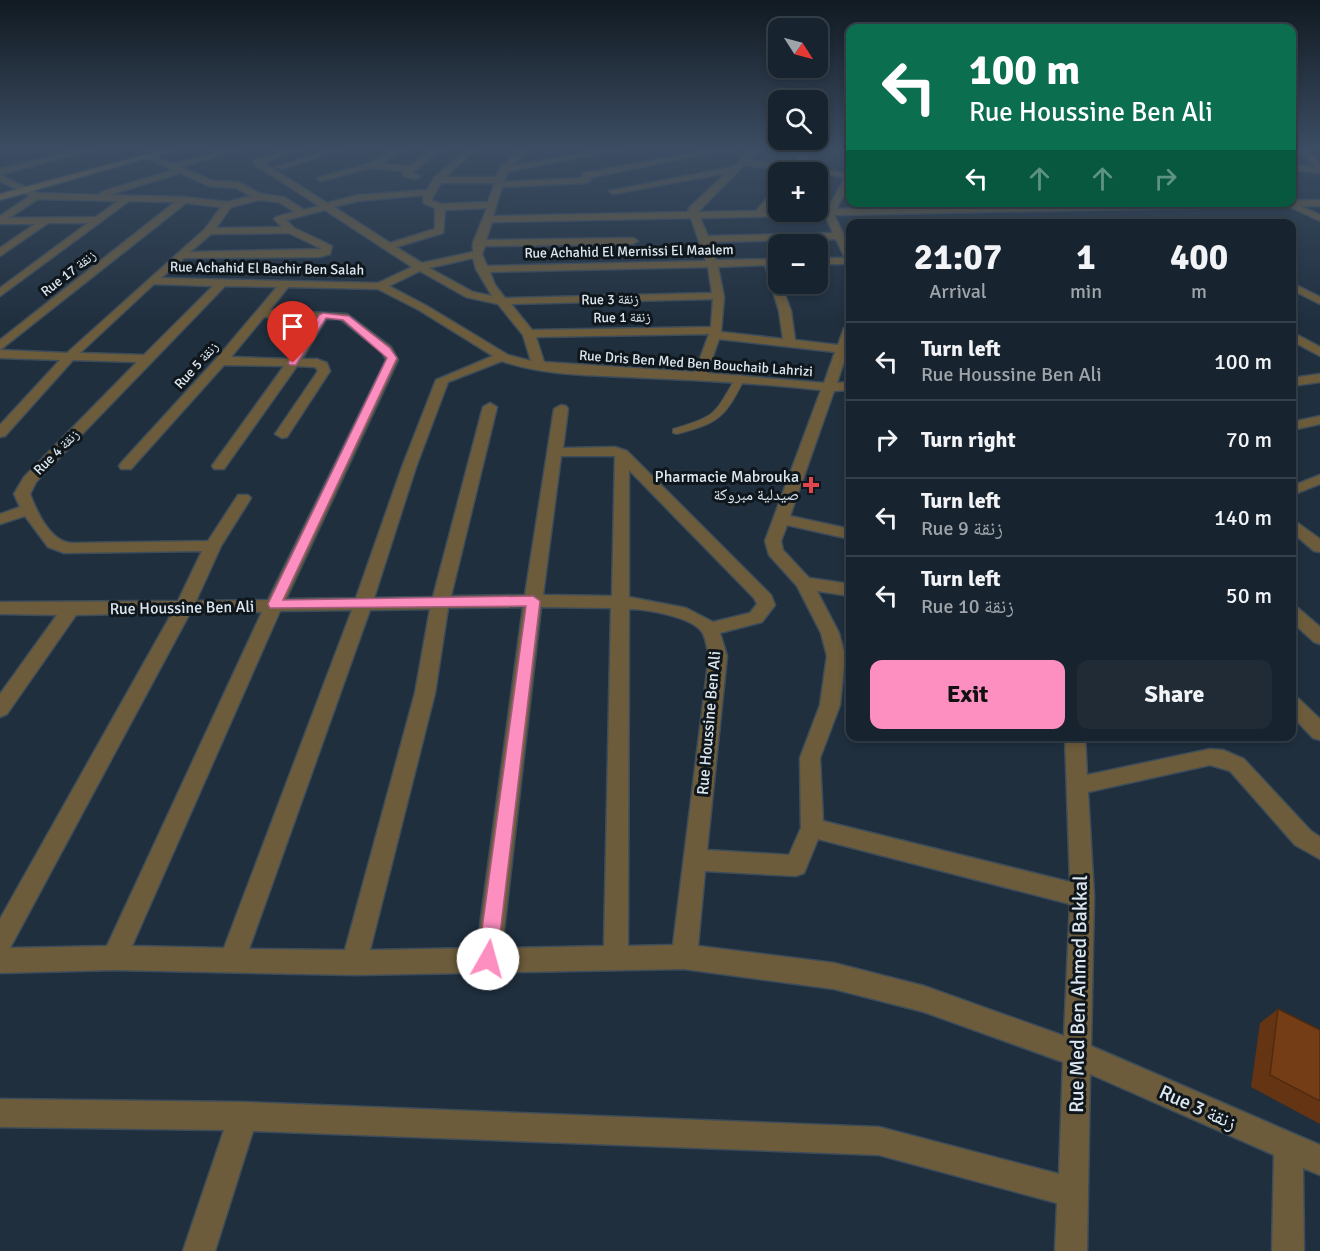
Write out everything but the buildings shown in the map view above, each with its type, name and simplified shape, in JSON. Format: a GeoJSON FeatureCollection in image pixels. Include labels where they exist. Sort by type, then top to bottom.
{"type":"FeatureCollection","features":[{"type":"Feature","properties":{"kind":"street"},"geometry":{"type":"LineString","coordinates":[[0,220],[19,207]]}},
{"type":"Feature","properties":{"kind":"street"},"geometry":{"type":"LineString","coordinates":[[0,293],[115,207]]}},
{"type":"Feature","properties":{"kind":"street","name":"Rue 17 زنقة"},"geometry":{"type":"LineString","coordinates":[[0,346],[175,207]]}},
{"type":"Feature","properties":{"kind":"street"},"geometry":{"type":"LineString","coordinates":[[0,433],[69,357],[183,255],[222,216],[226,207]]}},
{"type":"Feature","properties":{"kind":"street"},"geometry":{"type":"LineString","coordinates":[[294,207],[301,212]]}},
{"type":"Feature","properties":{"kind":"street"},"geometry":{"type":"LineString","coordinates":[[183,255],[314,254],[328,249],[291,230],[279,219],[320,207]]}},
{"type":"Feature","properties":{"kind":"street","name":"Rue 3 زنقة"},"geometry":{"type":"LineString","coordinates":[[328,207],[387,248],[470,295],[502,301],[717,296]]}},
{"type":"Feature","properties":{"kind":"street"},"geometry":{"type":"LineString","coordinates":[[387,248],[440,231],[440,207]]}},
{"type":"Feature","properties":{"kind":"street"},"geometry":{"type":"LineString","coordinates":[[491,207],[478,248],[481,269],[502,301],[529,334],[539,365]]}},
{"type":"Feature","properties":{"kind":"street"},"geometry":{"type":"LineString","coordinates":[[488,219],[539,207]]}},
{"type":"Feature","properties":{"kind":"street"},"geometry":{"type":"LineString","coordinates":[[612,207],[633,241]]}},
{"type":"Feature","properties":{"kind":"street"},"geometry":{"type":"LineString","coordinates":[[694,207],[692,210],[712,264],[717,296],[715,333],[700,376]]}},
{"type":"Feature","properties":{"kind":"street"},"geometry":{"type":"LineString","coordinates":[[758,214],[763,207]]}},
{"type":"Feature","properties":{"kind":"street"},"geometry":{"type":"LineString","coordinates":[[829,214],[833,207]]}},
{"type":"Feature","properties":{"kind":"street"},"geometry":{"type":"LineString","coordinates":[[903,207],[917,219]]}},
{"type":"Feature","properties":{"kind":"street"},"geometry":{"type":"LineString","coordinates":[[380,286],[420,267],[478,248],[633,241],[694,214],[829,214],[1033,207]]}},
{"type":"Feature","properties":{"kind":"street"},"geometry":{"type":"LineString","coordinates":[[1043,207],[1053,219]]}},
{"type":"Feature","properties":{"kind":"street"},"geometry":{"type":"LineString","coordinates":[[1303,207],[1320,218]]}},
{"type":"Feature","properties":{"kind":"street"},"geometry":{"type":"LineString","coordinates":[[829,214],[844,239]]}},
{"type":"Feature","properties":{"kind":"street"},"geometry":{"type":"LineString","coordinates":[[0,220],[97,220]]}},
{"type":"Feature","properties":{"kind":"street"},"geometry":{"type":"LineString","coordinates":[[0,253],[45,221]]}},
{"type":"Feature","properties":{"kind":"street"},"geometry":{"type":"LineString","coordinates":[[208,231],[291,230]]}},
{"type":"Feature","properties":{"kind":"street"},"geometry":{"type":"LineString","coordinates":[[704,239],[844,239]]}},
{"type":"Feature","properties":{"kind":"street","name":"Rue Achahid El Mernissi El Maalem"},"geometry":{"type":"LineString","coordinates":[[481,269],[633,241],[712,264],[768,262]]}},
{"type":"Feature","properties":{"kind":"street"},"geometry":{"type":"LineString","coordinates":[[828,260],[846,259]]}},
{"type":"Feature","properties":{"kind":"street","name":"Rue Achahid El Bachir Ben Salah"},"geometry":{"type":"LineString","coordinates":[[153,281],[380,286],[423,308],[502,357],[518,363],[539,365]]}},
{"type":"Feature","properties":{"kind":"street","name":"Rue 4 زنقة"},"geometry":{"type":"LineString","coordinates":[[28,509],[22,494],[29,480],[223,282]]}},
{"type":"Feature","properties":{"kind":"street","name":"Rue 5 زنقة"},"geometry":{"type":"LineString","coordinates":[[126,466],[221,361],[286,283]]}},
{"type":"Feature","properties":{"kind":"street"},"geometry":{"type":"LineString","coordinates":[[1296,288],[1318,300]]}},
{"type":"Feature","properties":{"kind":"street"},"geometry":{"type":"LineString","coordinates":[[781,294],[789,342]]}},
{"type":"Feature","properties":{"kind":"street"},"geometry":{"type":"LineString","coordinates":[[1296,302],[1318,300]]}},
{"type":"Feature","properties":{"kind":"street"},"geometry":{"type":"LineString","coordinates":[[114,958],[274,604],[392,360],[387,350],[343,316],[261,313]]}},
{"type":"Feature","properties":{"kind":"street"},"geometry":{"type":"LineString","coordinates":[[219,466],[293,363],[323,315]]}},
{"type":"Feature","properties":{"kind":"street","name":"Rue 1 زنقة"},"geometry":{"type":"LineString","coordinates":[[529,334],[715,333],[843,349]]}},
{"type":"Feature","properties":{"kind":"street"},"geometry":{"type":"LineString","coordinates":[[1296,338],[1320,352]]}},
{"type":"Feature","properties":{"kind":"street"},"geometry":{"type":"LineString","coordinates":[[694,860],[796,866],[812,828],[810,758],[830,705],[836,656],[830,633],[804,583],[773,546],[780,519],[843,387],[843,349],[846,340]]}},
{"type":"Feature","properties":{"kind":"street"},"geometry":{"type":"LineString","coordinates":[[0,354],[148,359]]}},
{"type":"Feature","properties":{"kind":"street"},"geometry":{"type":"LineString","coordinates":[[232,961],[390,530],[408,466],[442,380],[502,357]]}},
{"type":"Feature","properties":{"kind":"street"},"geometry":{"type":"LineString","coordinates":[[221,361],[317,363],[323,366],[324,371],[282,434]]}},
{"type":"Feature","properties":{"kind":"street","name":"Rue Dris Ben Med Ben Bouchaib Lahrizi"},"geometry":{"type":"LineString","coordinates":[[539,365],[588,371],[740,378],[843,387]]}},
{"type":"Feature","properties":{"kind":"street"},"geometry":{"type":"LineString","coordinates":[[1296,381],[1313,379],[1320,388]]}},
{"type":"Feature","properties":{"kind":"street"},"geometry":{"type":"LineString","coordinates":[[354,963],[425,693],[440,604],[490,407]]}},
{"type":"Feature","properties":{"kind":"street"},"geometry":{"type":"LineString","coordinates":[[488,959],[533,601],[561,409]]}},
{"type":"Feature","properties":{"kind":"street"},"geometry":{"type":"LineString","coordinates":[[1296,425],[1320,420]]}},
{"type":"Feature","properties":{"kind":"street"},"geometry":{"type":"LineString","coordinates":[[555,452],[615,451],[622,454],[762,595],[766,605],[756,618],[710,629]]}},
{"type":"Feature","properties":{"kind":"street"},"geometry":{"type":"LineString","coordinates":[[616,958],[622,454]]}},
{"type":"Feature","properties":{"kind":"street"},"geometry":{"type":"LineString","coordinates":[[1296,490],[1320,479]]}},
{"type":"Feature","properties":{"kind":"street"},"geometry":{"type":"LineString","coordinates":[[0,943],[184,607],[213,546],[243,498]]}},
{"type":"Feature","properties":{"kind":"street"},"geometry":{"type":"LineString","coordinates":[[0,519],[28,509],[50,540],[58,546],[74,548],[213,546]]}},
{"type":"Feature","properties":{"kind":"street"},"geometry":{"type":"LineString","coordinates":[[780,519],[846,533]]}},
{"type":"Feature","properties":{"kind":"street"},"geometry":{"type":"LineString","coordinates":[[1296,527],[1320,546]]}},
{"type":"Feature","properties":{"kind":"street"},"geometry":{"type":"LineString","coordinates":[[804,583],[846,589]]}},
{"type":"Feature","properties":{"kind":"street","name":"Rue Houssine Ben Ali"},"geometry":{"type":"LineString","coordinates":[[0,608],[71,609],[533,601],[639,603],[680,612],[697,619],[710,629],[718,656],[684,957]]}},
{"type":"Feature","properties":{"kind":"street"},"geometry":{"type":"LineString","coordinates":[[0,709],[71,609]]}},
{"type":"Feature","properties":{"kind":"street"},"geometry":{"type":"LineString","coordinates":[[1296,620],[1320,636]]}},
{"type":"Feature","properties":{"kind":"street"},"geometry":{"type":"LineString","coordinates":[[1296,708],[1320,732]]}},
{"type":"Feature","properties":{"kind":"street","name":"Rue Med Ben Ahmed Bakkal"},"geometry":{"type":"LineString","coordinates":[[1071,1251],[1082,896],[1075,741]]}},
{"type":"Feature","properties":{"kind":"street"},"geometry":{"type":"LineString","coordinates":[[1077,786],[1210,757],[1223,758],[1237,765],[1304,838],[1320,849]]}},
{"type":"Feature","properties":{"kind":"street"},"geometry":{"type":"LineString","coordinates":[[812,828],[1082,896]]}},
{"type":"Feature","properties":{"kind":"street","name":"Rue 3 زنقة"},"geometry":{"type":"LineString","coordinates":[[0,961],[114,958],[354,963],[684,957],[834,976],[924,999],[1077,1054],[1320,1160]]}},
{"type":"Feature","properties":{"kind":"street"},"geometry":{"type":"LineString","coordinates":[[0,1113],[243,1116],[879,1141],[1074,1193]]}},
{"type":"Feature","properties":{"kind":"street"},"geometry":{"type":"LineString","coordinates":[[199,1251],[243,1116]]}},
{"type":"Feature","properties":{"kind":"street"},"geometry":{"type":"LineString","coordinates":[[1288,1251],[1289,1148]]}},
{"type":"Feature","properties":{"kind":"lane"},"geometry":{"type":"LineString","coordinates":[[677,431],[715,419],[723,412],[740,378]]}},
{"type":"Feature","properties":{"kind":"place","name":"Pharmacie Mabrouka صيدلية مبروكة"},"geometry":{"type":"Point","coordinates":[811,485]}},
{"type":"Feature","properties":{"kind":"route"},"geometry":{"type":"LineString","coordinates":[[293,363],[323,315],[341,315],[387,350],[392,358],[274,604],[440,604],[533,601],[488,959]]}}]}
